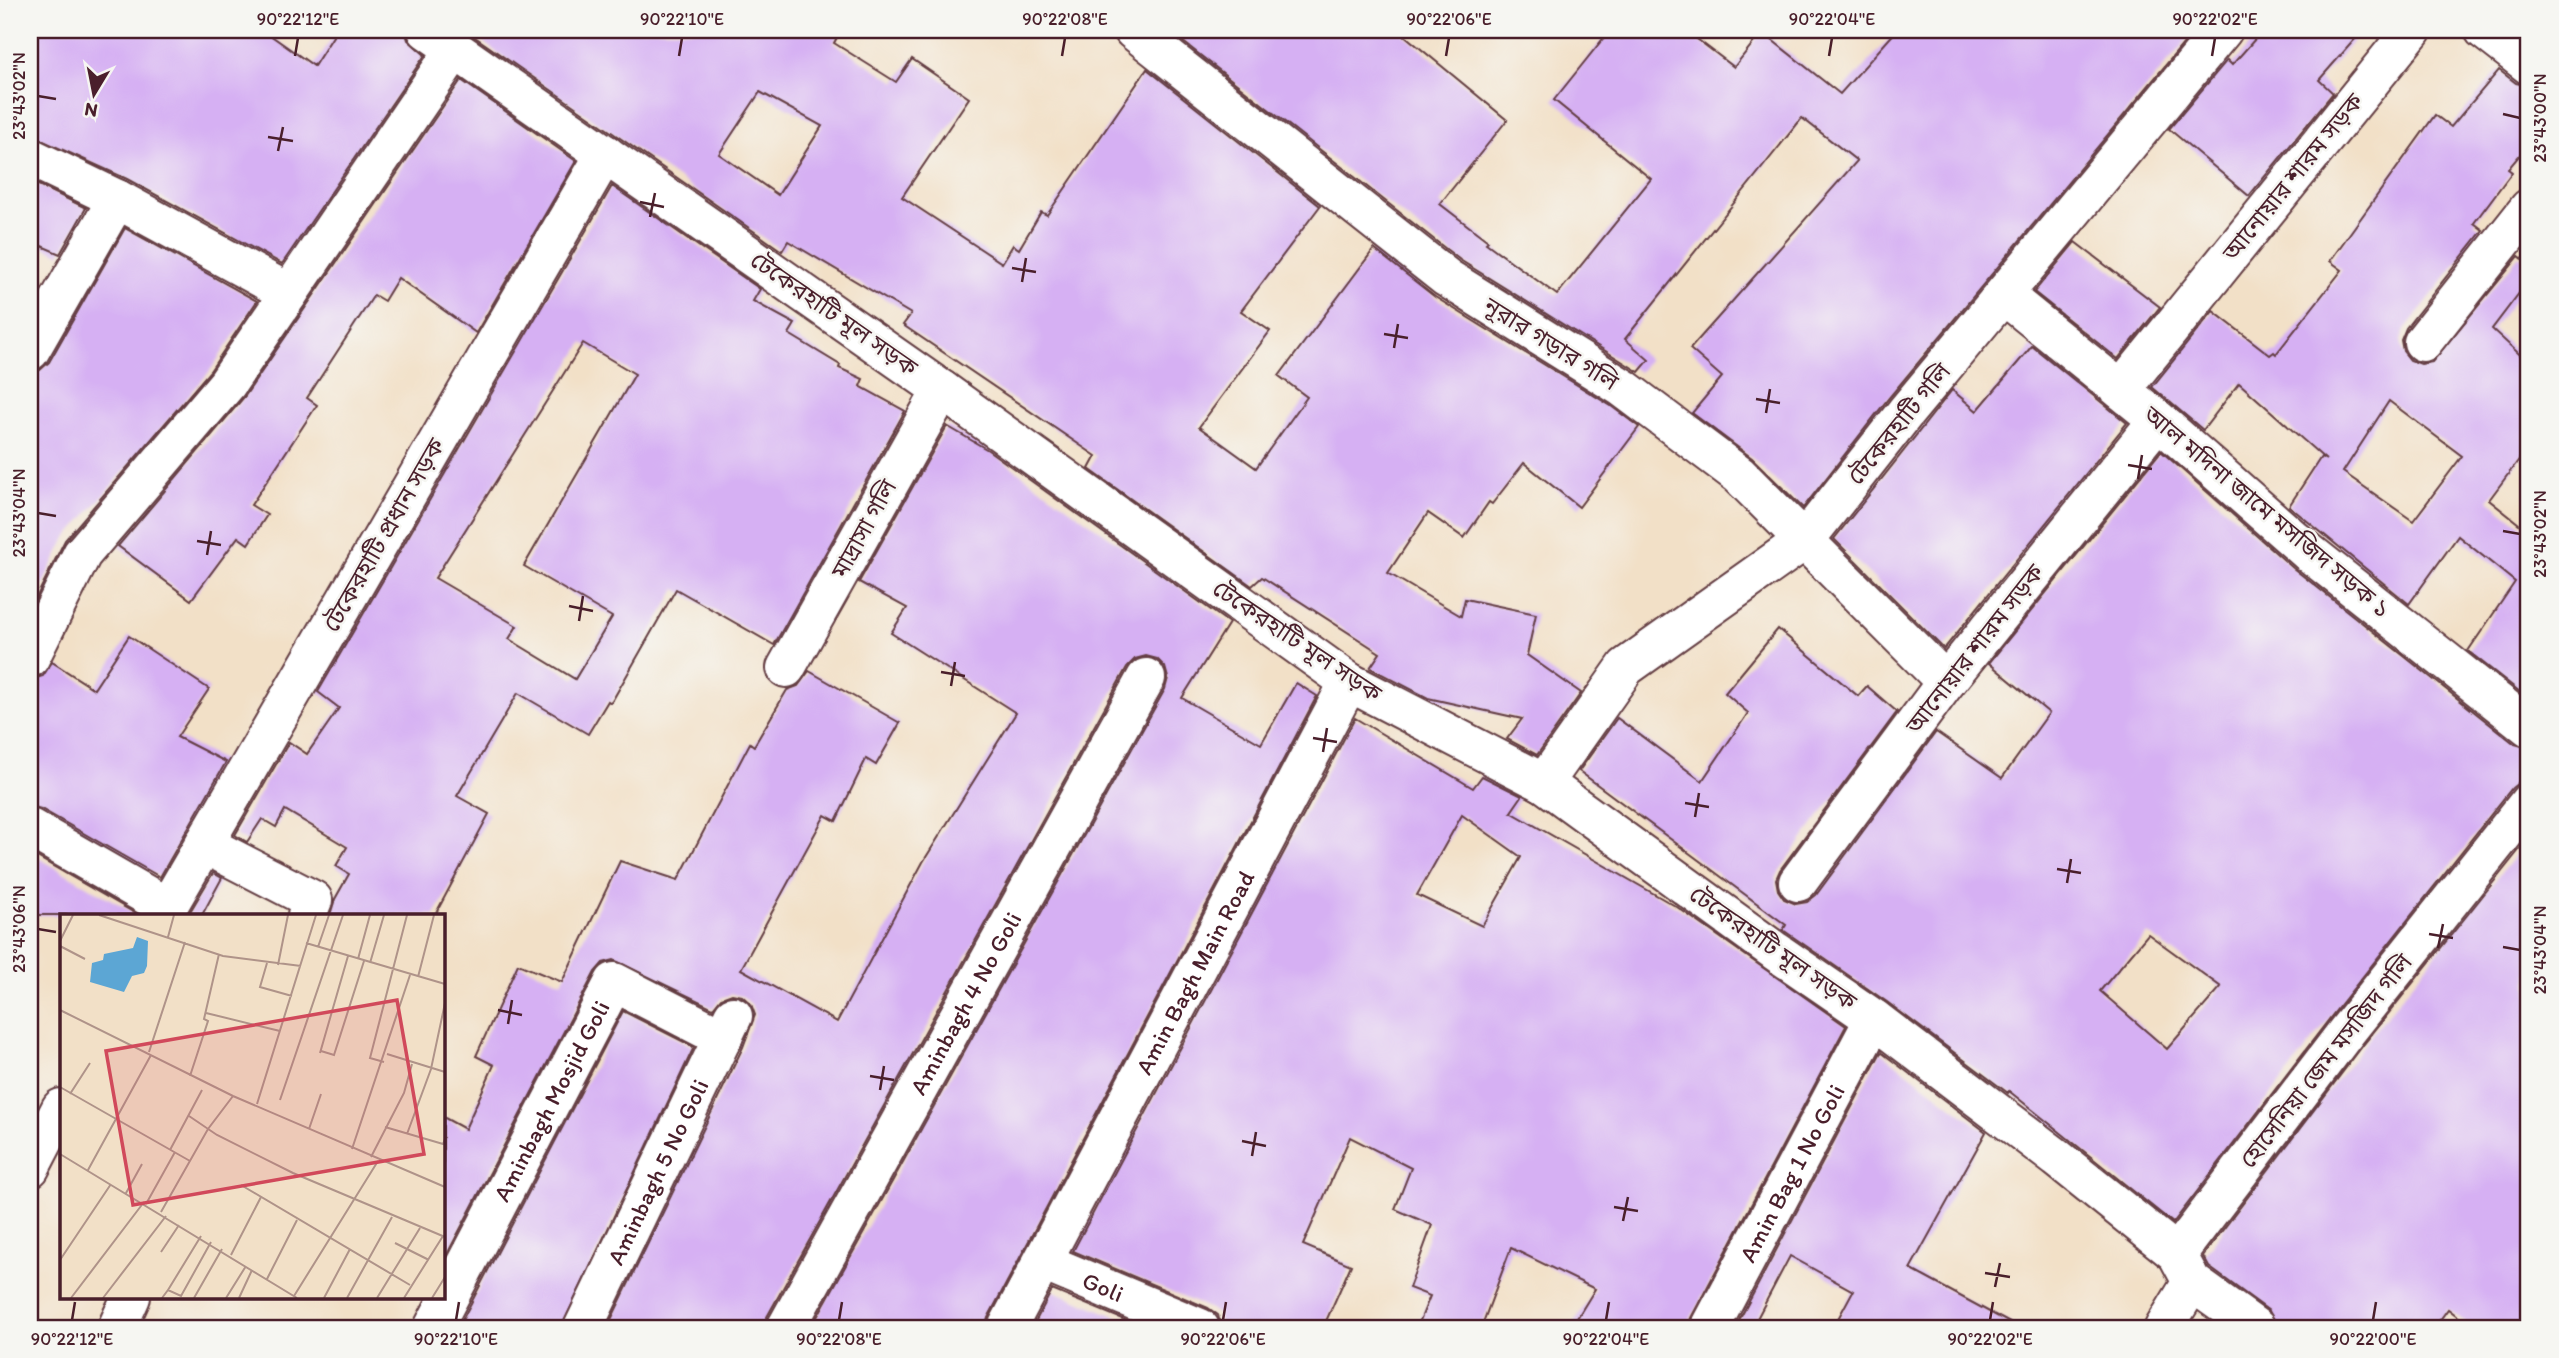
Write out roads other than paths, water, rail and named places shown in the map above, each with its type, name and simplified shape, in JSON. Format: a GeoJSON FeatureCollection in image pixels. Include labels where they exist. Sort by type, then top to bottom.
{"type":"FeatureCollection","features":[{"type":"Feature","properties":{"kind":"street","name":"নূরার গড়ার গলি"},"geometry":{"type":"LineString","coordinates":[[1133,30],[1447,278],[1622,388],[1739,475],[1946,682]]}},
{"type":"Feature","properties":{"kind":"street","name":"টেকেরহাটি গলি"},"geometry":{"type":"LineString","coordinates":[[1544,783],[1626,667],[1805,540],[1905,413],[2005,296],[2223,30]]}},
{"type":"Feature","properties":{"kind":"street","name":"আনোয়ার শারম সড়ক"},"geometry":{"type":"LineString","coordinates":[[2121,390],[2412,30]]}},
{"type":"Feature","properties":{"kind":"street"},"geometry":{"type":"LineString","coordinates":[[2484,30],[2529,65]]}},
{"type":"Feature","properties":{"kind":"street"},"geometry":{"type":"LineString","coordinates":[[30,658],[82,554],[227,384],[289,293],[440,40]]}},
{"type":"Feature","properties":{"kind":"street","name":"টেকেরহাটি মূল সড়ক"},"geometry":{"type":"LineString","coordinates":[[440,40],[942,390],[1349,682],[1544,783],[1763,943],[1874,1019],[2256,1328]]}},
{"type":"Feature","properties":{"kind":"street","name":"টেকেরহাটি প্রধান সড়ক"},"geometry":{"type":"LineString","coordinates":[[165,911],[605,154]]}},
{"type":"Feature","properties":{"kind":"street"},"geometry":{"type":"LineString","coordinates":[[30,157],[117,199],[289,293]]}},
{"type":"Feature","properties":{"kind":"street"},"geometry":{"type":"LineString","coordinates":[[30,351],[117,199]]}},
{"type":"Feature","properties":{"kind":"street"},"geometry":{"type":"LineString","coordinates":[[2423,342],[2529,208]]}},
{"type":"Feature","properties":{"kind":"street","name":"আল মদিনা জামে মসজিদ সড়ক ১"},"geometry":{"type":"LineString","coordinates":[[2005,296],[2158,420],[2308,551],[2529,727]]}},
{"type":"Feature","properties":{"kind":"street","name":"মাদ্রাসা গলি"},"geometry":{"type":"LineString","coordinates":[[786,668],[942,390]]}},
{"type":"Feature","properties":{"kind":"street","name":"আনোয়ার শারম সড়ক"},"geometry":{"type":"LineString","coordinates":[[1798,882],[1946,682],[2158,420]]}},
{"type":"Feature","properties":{"kind":"street","name":"Aminbagh 4 No Goli"},"geometry":{"type":"LineString","coordinates":[[786,1328],[1146,678]]}},
{"type":"Feature","properties":{"kind":"street","name":"Amin Bagh Main Road"},"geometry":{"type":"LineString","coordinates":[[1007,1328],[1349,682]]}},
{"type":"Feature","properties":{"kind":"street","name":"হোসেনিয়া জেম মসজিদ গলি"},"geometry":{"type":"LineString","coordinates":[[2164,1328],[2185,1268],[2347,1031],[2529,802]]}},
{"type":"Feature","properties":{"kind":"street"},"geometry":{"type":"LineString","coordinates":[[30,828],[165,911]]}},
{"type":"Feature","properties":{"kind":"street"},"geometry":{"type":"LineString","coordinates":[[204,844],[313,900],[307,914]]}},
{"type":"Feature","properties":{"kind":"street","name":"Aminbagh Mosjid Goli"},"geometry":{"type":"LineString","coordinates":[[433,1328],[614,982],[728,1027]]}},
{"type":"Feature","properties":{"kind":"street","name":"Amin Bag 1 No Goli"},"geometry":{"type":"LineString","coordinates":[[1710,1328],[1874,1019]]}},
{"type":"Feature","properties":{"kind":"street","name":"Aminbagh 5 No Goli"},"geometry":{"type":"LineString","coordinates":[[583,1328],[728,1027]]}},
{"type":"Feature","properties":{"kind":"street"},"geometry":{"type":"LineString","coordinates":[[30,1168],[60,1110]]}},
{"type":"Feature","properties":{"kind":"street","name":"Goli"},"geometry":{"type":"LineString","coordinates":[[1043,1262],[1200,1328]]}},
{"type":"Feature","properties":{"kind":"street"},"geometry":{"type":"LineString","coordinates":[[117,1328],[131,1298]]}}]}
